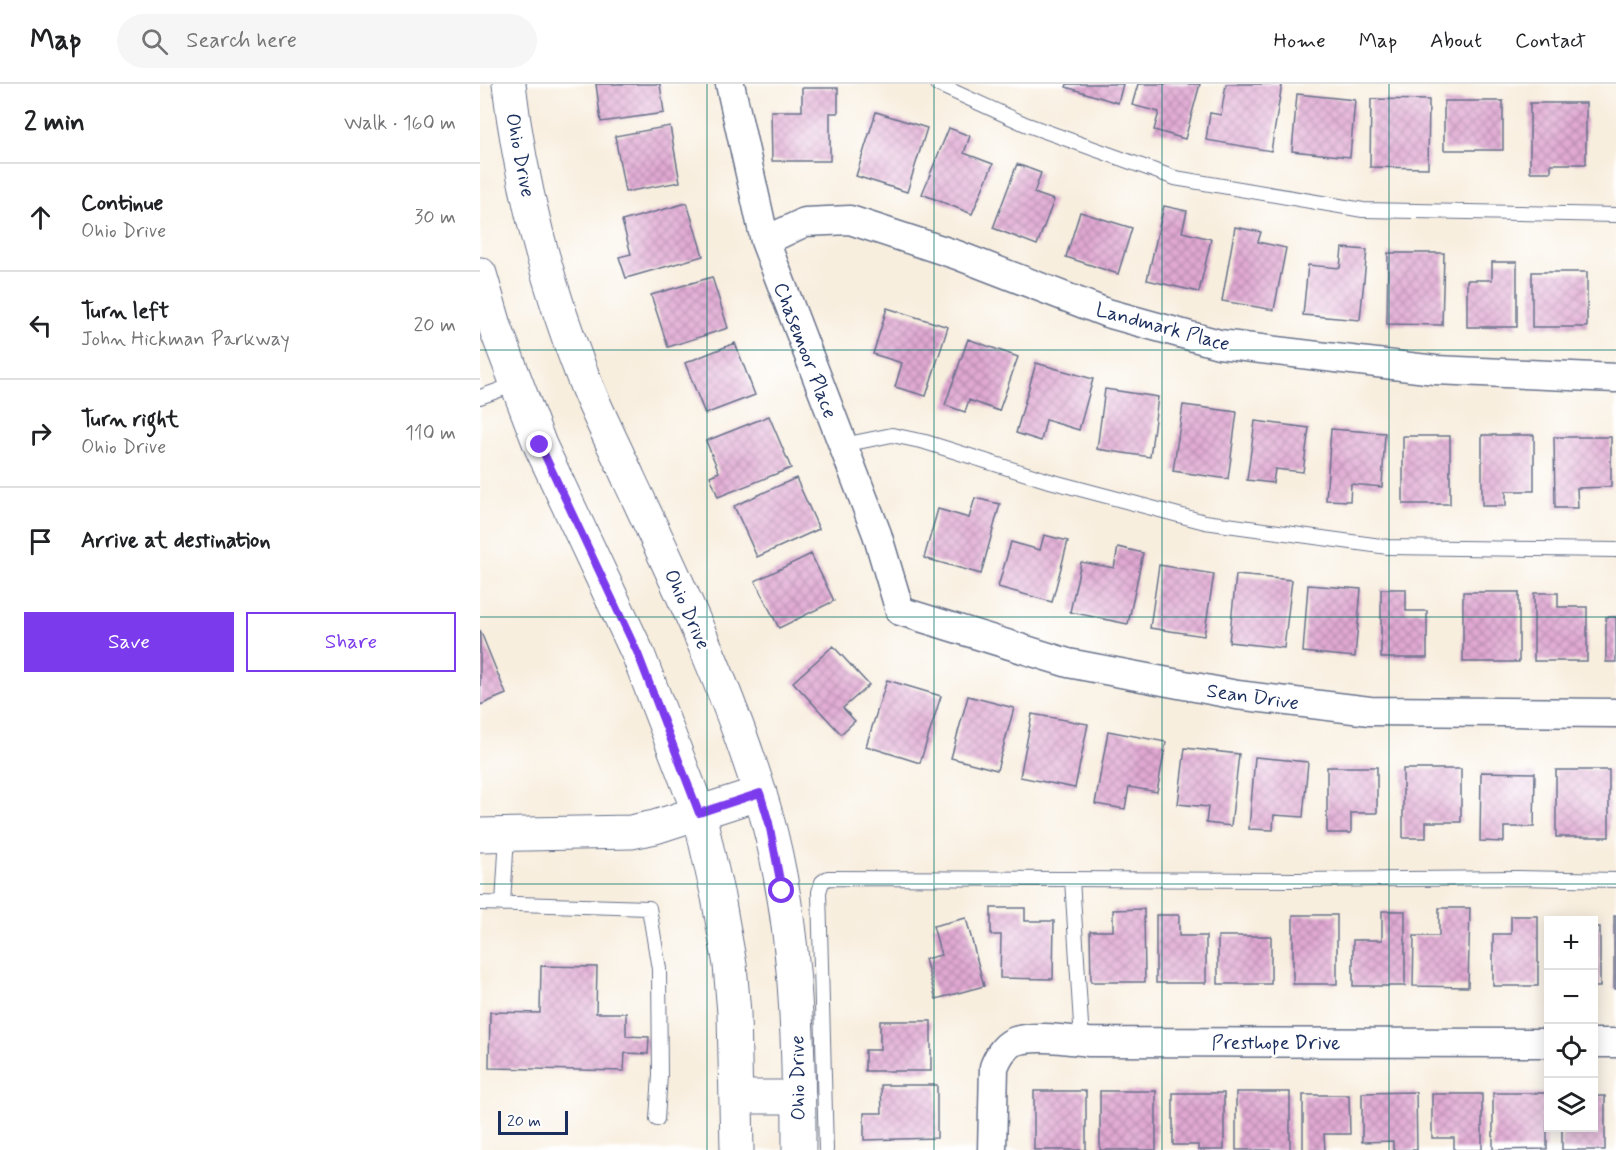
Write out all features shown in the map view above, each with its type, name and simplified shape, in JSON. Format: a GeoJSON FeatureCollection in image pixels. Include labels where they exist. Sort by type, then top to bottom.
{"type":"FeatureCollection","features":[{"type":"Feature","properties":{"kind":"main road","name":"Ohio Drive"},"geometry":{"type":"LineString","coordinates":[[509,84],[513,122],[539,239],[562,319],[583,378],[723,689],[769,823],[789,934],[799,1059],[799,1150]]}},
{"type":"Feature","properties":{"kind":"main road"},"geometry":{"type":"LineString","coordinates":[[480,274],[496,329],[540,445],[638,654],[699,813],[730,965],[734,1013],[737,1150]]}},
{"type":"Feature","properties":{"kind":"main road"},"geometry":{"type":"LineString","coordinates":[[494,835],[631,832],[655,827],[760,793]]}},
{"type":"Feature","properties":{"kind":"main road"},"geometry":{"type":"LineString","coordinates":[[736,1098],[799,1097]]}},
{"type":"Feature","properties":{"kind":"street","name":"Chasemoor Place"},"geometry":{"type":"LineString","coordinates":[[730,84],[765,241],[877,534],[900,610]]}},
{"type":"Feature","properties":{"kind":"street","name":"Landmark Place"},"geometry":{"type":"LineString","coordinates":[[765,241],[805,222],[850,220],[957,255],[1107,313],[1219,344],[1435,370],[1616,378]]}},
{"type":"Feature","properties":{"kind":"street","name":"Sean Drive"},"geometry":{"type":"LineString","coordinates":[[900,610],[1068,663],[1237,695],[1370,711],[1616,713]]}},
{"type":"Feature","properties":{"kind":"street","name":"Presthope Drive"},"geometry":{"type":"LineString","coordinates":[[992,1150],[994,1067],[999,1055],[1006,1047],[1012,1042],[1025,1039],[1544,1043]]}},
{"type":"Feature","properties":{"kind":"street"},"geometry":{"type":"LineString","coordinates":[[1598,1043],[1616,1043]]}},
{"type":"Feature","properties":{"kind":"lane"},"geometry":{"type":"LineString","coordinates":[[937,84],[1025,124],[1175,178],[1363,210],[1616,215]]}},
{"type":"Feature","properties":{"kind":"lane"},"geometry":{"type":"LineString","coordinates":[[480,397],[516,384]]}},
{"type":"Feature","properties":{"kind":"lane"},"geometry":{"type":"LineString","coordinates":[[843,445],[892,435],[925,442],[1046,480],[1205,522],[1388,547],[1616,550]]}},
{"type":"Feature","properties":{"kind":"lane"},"geometry":{"type":"LineString","coordinates":[[494,835],[503,904]]}},
{"type":"Feature","properties":{"kind":"lane"},"geometry":{"type":"LineString","coordinates":[[826,1150],[819,892],[822,882],[828,878],[1616,880]]}},
{"type":"Feature","properties":{"kind":"lane"},"geometry":{"type":"LineString","coordinates":[[1072,879],[1082,1041]]}},
{"type":"Feature","properties":{"kind":"lane"},"geometry":{"type":"LineString","coordinates":[[480,903],[649,908],[659,969],[660,1075],[657,1119]]}},
{"type":"Feature","properties":{"kind":"building"},"geometry":{"type":"Polygon","coordinates":[[[596,84],[660,84],[664,113],[601,122],[596,84]]]}},
{"type":"Feature","properties":{"kind":"building"},"geometry":{"type":"Polygon","coordinates":[[[1067,84],[1123,84],[1118,103],[1066,87],[1067,84]]]}},
{"type":"Feature","properties":{"kind":"building"},"geometry":{"type":"Polygon","coordinates":[[[1138,84],[1200,84],[1185,139],[1154,130],[1159,112],[1132,105],[1138,84]]]}},
{"type":"Feature","properties":{"kind":"building"},"geometry":{"type":"Polygon","coordinates":[[[1226,84],[1282,84],[1271,151],[1206,140],[1210,113],[1221,115],[1226,84]]]}},
{"type":"Feature","properties":{"kind":"building"},"geometry":{"type":"Polygon","coordinates":[[[802,88],[838,88],[838,113],[830,113],[830,161],[772,161],[771,111],[802,111],[802,88]]]}},
{"type":"Feature","properties":{"kind":"building"},"geometry":{"type":"Polygon","coordinates":[[[1297,94],[1355,100],[1350,157],[1292,151],[1297,94]]]}},
{"type":"Feature","properties":{"kind":"building"},"geometry":{"type":"Polygon","coordinates":[[[1371,99],[1429,100],[1428,168],[1370,167],[1371,99]]]}},
{"type":"Feature","properties":{"kind":"building"},"geometry":{"type":"Polygon","coordinates":[[[1444,101],[1503,101],[1503,150],[1444,150],[1444,101]]]}},
{"type":"Feature","properties":{"kind":"building"},"geometry":{"type":"Polygon","coordinates":[[[1530,103],[1586,103],[1586,164],[1551,164],[1551,172],[1530,172],[1530,103]]]}},
{"type":"Feature","properties":{"kind":"building"},"geometry":{"type":"Polygon","coordinates":[[[876,112],[927,128],[907,192],[856,176],[876,112]]]}},
{"type":"Feature","properties":{"kind":"building"},"geometry":{"type":"Polygon","coordinates":[[[670,126],[680,182],[625,192],[615,136],[670,126]]]}},
{"type":"Feature","properties":{"kind":"building"},"geometry":{"type":"Polygon","coordinates":[[[949,128],[970,136],[964,153],[993,164],[972,214],[922,194],[949,128]]]}},
{"type":"Feature","properties":{"kind":"building"},"geometry":{"type":"Polygon","coordinates":[[[1017,164],[1041,173],[1034,193],[1054,200],[1037,245],[993,228],[1017,164]]]}},
{"type":"Feature","properties":{"kind":"building"},"geometry":{"type":"Polygon","coordinates":[[[687,203],[703,256],[626,278],[619,257],[631,254],[622,221],[687,203]]]}},
{"type":"Feature","properties":{"kind":"building"},"geometry":{"type":"Polygon","coordinates":[[[1164,206],[1187,211],[1182,232],[1211,239],[1199,292],[1147,280],[1164,206]]]}},
{"type":"Feature","properties":{"kind":"building"},"geometry":{"type":"Polygon","coordinates":[[[1080,212],[1132,228],[1118,274],[1066,257],[1080,212]]]}},
{"type":"Feature","properties":{"kind":"building"},"geometry":{"type":"Polygon","coordinates":[[[1235,227],[1261,232],[1258,242],[1286,248],[1274,310],[1222,301],[1235,227]]]}},
{"type":"Feature","properties":{"kind":"building"},"geometry":{"type":"Polygon","coordinates":[[[1342,248],[1367,250],[1360,320],[1303,315],[1308,265],[1340,268],[1342,248]]]}},
{"type":"Feature","properties":{"kind":"building"},"geometry":{"type":"Polygon","coordinates":[[[1388,253],[1444,253],[1442,325],[1387,324],[1388,253]]]}},
{"type":"Feature","properties":{"kind":"building"},"geometry":{"type":"Polygon","coordinates":[[[1492,262],[1517,262],[1517,327],[1467,327],[1467,280],[1492,280],[1492,262]]]}},
{"type":"Feature","properties":{"kind":"building"},"geometry":{"type":"Polygon","coordinates":[[[1532,272],[1587,272],[1587,327],[1532,327],[1532,272]]]}},
{"type":"Feature","properties":{"kind":"building"},"geometry":{"type":"Polygon","coordinates":[[[712,277],[728,328],[668,347],[651,295],[712,277]]]}},
{"type":"Feature","properties":{"kind":"building"},"geometry":{"type":"Polygon","coordinates":[[[887,308],[948,327],[926,396],[895,387],[902,363],[873,354],[887,308]]]}},
{"type":"Feature","properties":{"kind":"building"},"geometry":{"type":"Polygon","coordinates":[[[968,339],[1018,357],[999,411],[969,400],[965,412],[945,405],[968,339]]]}},
{"type":"Feature","properties":{"kind":"building"},"geometry":{"type":"Polygon","coordinates":[[[735,343],[755,395],[705,414],[685,363],[735,343]]]}},
{"type":"Feature","properties":{"kind":"building"},"geometry":{"type":"Polygon","coordinates":[[[1036,363],[1093,379],[1079,430],[1046,420],[1041,441],[1016,433],[1036,363]]]}},
{"type":"Feature","properties":{"kind":"building"},"geometry":{"type":"Polygon","coordinates":[[[1105,389],[1158,397],[1150,457],[1097,449],[1105,389]]]}},
{"type":"Feature","properties":{"kind":"building"},"geometry":{"type":"Polygon","coordinates":[[[1183,405],[1237,412],[1228,479],[1173,471],[1183,405]]]}},
{"type":"Feature","properties":{"kind":"building"},"geometry":{"type":"Polygon","coordinates":[[[769,416],[791,468],[718,497],[710,476],[719,472],[706,441],[769,416]]]}},
{"type":"Feature","properties":{"kind":"building"},"geometry":{"type":"Polygon","coordinates":[[[1255,421],[1309,428],[1303,472],[1275,469],[1273,483],[1247,480],[1255,421]]]}},
{"type":"Feature","properties":{"kind":"building"},"geometry":{"type":"Polygon","coordinates":[[[1331,429],[1385,433],[1382,487],[1351,484],[1350,501],[1326,500],[1331,429]]]}},
{"type":"Feature","properties":{"kind":"building"},"geometry":{"type":"Polygon","coordinates":[[[1482,435],[1534,435],[1534,491],[1506,491],[1506,506],[1482,506],[1482,435]]]}},
{"type":"Feature","properties":{"kind":"building"},"geometry":{"type":"Polygon","coordinates":[[[1403,436],[1450,436],[1450,504],[1403,504],[1403,436]]]}},
{"type":"Feature","properties":{"kind":"building"},"geometry":{"type":"Polygon","coordinates":[[[1554,437],[1611,437],[1611,487],[1577,488],[1578,508],[1555,508],[1554,437]]]}},
{"type":"Feature","properties":{"kind":"building"},"geometry":{"type":"Polygon","coordinates":[[[796,478],[819,529],[757,557],[734,506],[796,478]]]}},
{"type":"Feature","properties":{"kind":"building"},"geometry":{"type":"Polygon","coordinates":[[[975,498],[1000,504],[981,574],[924,558],[938,509],[969,518],[975,498]]]}},
{"type":"Feature","properties":{"kind":"building"},"geometry":{"type":"Polygon","coordinates":[[[1044,535],[1068,541],[1052,602],[998,587],[1011,542],[1040,550],[1044,535]]]}},
{"type":"Feature","properties":{"kind":"building"},"geometry":{"type":"Polygon","coordinates":[[[1118,547],[1143,553],[1128,624],[1070,612],[1081,562],[1114,568],[1118,547]]]}},
{"type":"Feature","properties":{"kind":"building"},"geometry":{"type":"Polygon","coordinates":[[[811,554],[834,601],[779,628],[755,581],[811,554]]]}},
{"type":"Feature","properties":{"kind":"building"},"geometry":{"type":"Polygon","coordinates":[[[1159,565],[1214,574],[1204,636],[1150,628],[1159,565]]]}},
{"type":"Feature","properties":{"kind":"building"},"geometry":{"type":"Polygon","coordinates":[[[1236,575],[1292,580],[1284,648],[1229,642],[1236,575]]]}},
{"type":"Feature","properties":{"kind":"building"},"geometry":{"type":"Polygon","coordinates":[[[1308,585],[1361,589],[1355,657],[1303,652],[1308,585]]]}},
{"type":"Feature","properties":{"kind":"building"},"geometry":{"type":"Polygon","coordinates":[[[1381,589],[1406,589],[1406,611],[1427,611],[1427,658],[1381,658],[1381,589]]]}},
{"type":"Feature","properties":{"kind":"building"},"geometry":{"type":"Polygon","coordinates":[[[1463,592],[1519,592],[1519,662],[1463,662],[1463,592]]]}},
{"type":"Feature","properties":{"kind":"building"},"geometry":{"type":"Polygon","coordinates":[[[1534,593],[1558,593],[1558,607],[1587,607],[1587,661],[1534,661],[1534,593]]]}},
{"type":"Feature","properties":{"kind":"building"},"geometry":{"type":"Polygon","coordinates":[[[1606,617],[1616,617],[1616,662],[1606,662],[1606,617]]]}},
{"type":"Feature","properties":{"kind":"building"},"geometry":{"type":"Polygon","coordinates":[[[480,630],[506,694],[480,705],[480,630]]]}},
{"type":"Feature","properties":{"kind":"building"},"geometry":{"type":"Polygon","coordinates":[[[833,646],[869,685],[843,708],[855,721],[841,734],[793,682],[833,646]]]}},
{"type":"Feature","properties":{"kind":"building"},"geometry":{"type":"Polygon","coordinates":[[[887,680],[941,696],[920,763],[866,746],[887,680]]]}},
{"type":"Feature","properties":{"kind":"building"},"geometry":{"type":"Polygon","coordinates":[[[968,696],[1014,708],[997,770],[951,758],[968,696]]]}},
{"type":"Feature","properties":{"kind":"building"},"geometry":{"type":"Polygon","coordinates":[[[1032,714],[1088,724],[1075,788],[1020,777],[1032,714]]]}},
{"type":"Feature","properties":{"kind":"building"},"geometry":{"type":"Polygon","coordinates":[[[1108,731],[1166,742],[1157,792],[1129,787],[1125,809],[1095,804],[1108,731]]]}},
{"type":"Feature","properties":{"kind":"building"},"geometry":{"type":"Polygon","coordinates":[[[1185,748],[1239,754],[1231,826],[1206,823],[1208,807],[1178,804],[1185,748]]]}},
{"type":"Feature","properties":{"kind":"building"},"geometry":{"type":"Polygon","coordinates":[[[1255,757],[1308,762],[1303,817],[1274,815],[1273,830],[1249,829],[1255,757]]]}},
{"type":"Feature","properties":{"kind":"building"},"geometry":{"type":"Polygon","coordinates":[[[1327,767],[1377,767],[1377,813],[1351,813],[1351,833],[1327,833],[1327,767]]]}},
{"type":"Feature","properties":{"kind":"building"},"geometry":{"type":"Polygon","coordinates":[[[1403,769],[1461,769],[1461,822],[1426,822],[1426,838],[1403,838],[1403,769]]]}},
{"type":"Feature","properties":{"kind":"building"},"geometry":{"type":"Polygon","coordinates":[[[1556,770],[1609,770],[1609,837],[1556,837],[1556,770]]]}},
{"type":"Feature","properties":{"kind":"building"},"geometry":{"type":"Polygon","coordinates":[[[1481,772],[1535,773],[1534,827],[1504,827],[1504,842],[1480,841],[1481,772]]]}},
{"type":"Feature","properties":{"kind":"building"},"geometry":{"type":"Polygon","coordinates":[[[991,908],[1025,908],[1025,921],[1054,921],[1053,979],[1000,978],[1001,935],[991,935],[991,908]]]}},
{"type":"Feature","properties":{"kind":"building"},"geometry":{"type":"Polygon","coordinates":[[[1439,908],[1470,908],[1468,987],[1413,986],[1414,936],[1439,936],[1439,908]]]}},
{"type":"Feature","properties":{"kind":"building"},"geometry":{"type":"Polygon","coordinates":[[[1144,909],[1145,982],[1091,982],[1090,931],[1113,931],[1113,910],[1144,909]]]}},
{"type":"Feature","properties":{"kind":"building"},"geometry":{"type":"Polygon","coordinates":[[[1382,911],[1405,911],[1405,986],[1353,986],[1353,940],[1382,940],[1382,911]]]}},
{"type":"Feature","properties":{"kind":"building"},"geometry":{"type":"Polygon","coordinates":[[[1156,915],[1179,915],[1179,936],[1206,936],[1206,983],[1156,983],[1156,915]]]}},
{"type":"Feature","properties":{"kind":"building"},"geometry":{"type":"Polygon","coordinates":[[[1293,915],[1337,915],[1337,984],[1293,984],[1293,915]]]}},
{"type":"Feature","properties":{"kind":"building"},"geometry":{"type":"Polygon","coordinates":[[[1511,916],[1538,916],[1538,986],[1493,986],[1493,934],[1511,934],[1511,916]]]}},
{"type":"Feature","properties":{"kind":"building"},"geometry":{"type":"Polygon","coordinates":[[[1614,916],[1616,916],[1616,989],[1614,989],[1614,916]]]}},
{"type":"Feature","properties":{"kind":"building"},"geometry":{"type":"Polygon","coordinates":[[[966,918],[984,986],[936,999],[925,959],[941,955],[933,926],[966,918]]]}},
{"type":"Feature","properties":{"kind":"building"},"geometry":{"type":"Polygon","coordinates":[[[1598,927],[1600,927],[1600,987],[1598,987],[1598,927]]]}},
{"type":"Feature","properties":{"kind":"building"},"geometry":{"type":"Polygon","coordinates":[[[1218,936],[1271,936],[1271,984],[1218,984],[1218,936]]]}},
{"type":"Feature","properties":{"kind":"building"},"geometry":{"type":"Polygon","coordinates":[[[541,966],[597,967],[596,1013],[626,1013],[626,1036],[649,1037],[648,1054],[625,1053],[624,1071],[489,1068],[490,1012],[540,1013],[541,966]]]}},
{"type":"Feature","properties":{"kind":"building"},"geometry":{"type":"Polygon","coordinates":[[[880,1021],[931,1021],[931,1071],[865,1071],[865,1050],[880,1050],[880,1021]]]}},
{"type":"Feature","properties":{"kind":"building"},"geometry":{"type":"Polygon","coordinates":[[[881,1085],[937,1085],[937,1138],[864,1140],[864,1113],[882,1113],[881,1085]]]}},
{"type":"Feature","properties":{"kind":"building"},"geometry":{"type":"Polygon","coordinates":[[[1034,1091],[1086,1091],[1086,1150],[1034,1150],[1034,1091]]]}},
{"type":"Feature","properties":{"kind":"building"},"geometry":{"type":"Polygon","coordinates":[[[1100,1091],[1156,1091],[1156,1150],[1100,1150],[1100,1091]]]}},
{"type":"Feature","properties":{"kind":"building"},"geometry":{"type":"Polygon","coordinates":[[[1236,1092],[1290,1092],[1290,1150],[1236,1150],[1236,1092]]]}},
{"type":"Feature","properties":{"kind":"building"},"geometry":{"type":"Polygon","coordinates":[[[1416,1092],[1417,1150],[1393,1150],[1393,1141],[1362,1142],[1362,1093],[1416,1092]]]}},
{"type":"Feature","properties":{"kind":"building"},"geometry":{"type":"Polygon","coordinates":[[[1173,1093],[1224,1093],[1224,1150],[1198,1150],[1198,1145],[1173,1145],[1173,1093]]]}},
{"type":"Feature","properties":{"kind":"building"},"geometry":{"type":"Polygon","coordinates":[[[1493,1093],[1544,1093],[1544,1132],[1547,1132],[1547,1149],[1493,1150],[1493,1093]]]}},
{"type":"Feature","properties":{"kind":"building"},"geometry":{"type":"Polygon","coordinates":[[[1432,1094],[1482,1094],[1482,1150],[1454,1150],[1454,1138],[1432,1138],[1432,1094]]]}},
{"type":"Feature","properties":{"kind":"building"},"geometry":{"type":"Polygon","coordinates":[[[1303,1095],[1349,1095],[1350,1134],[1324,1134],[1325,1150],[1303,1150],[1303,1095]]]}},
{"type":"Feature","properties":{"kind":"building"},"geometry":{"type":"Polygon","coordinates":[[[1598,1096],[1605,1096],[1605,1150],[1562,1150],[1562,1132],[1598,1132],[1598,1096]]]}},
{"type":"Feature","properties":{"kind":"route"},"geometry":{"type":"LineString","coordinates":[[540,445],[638,654],[699,813],[760,793],[769,823],[782,891]]}}]}
